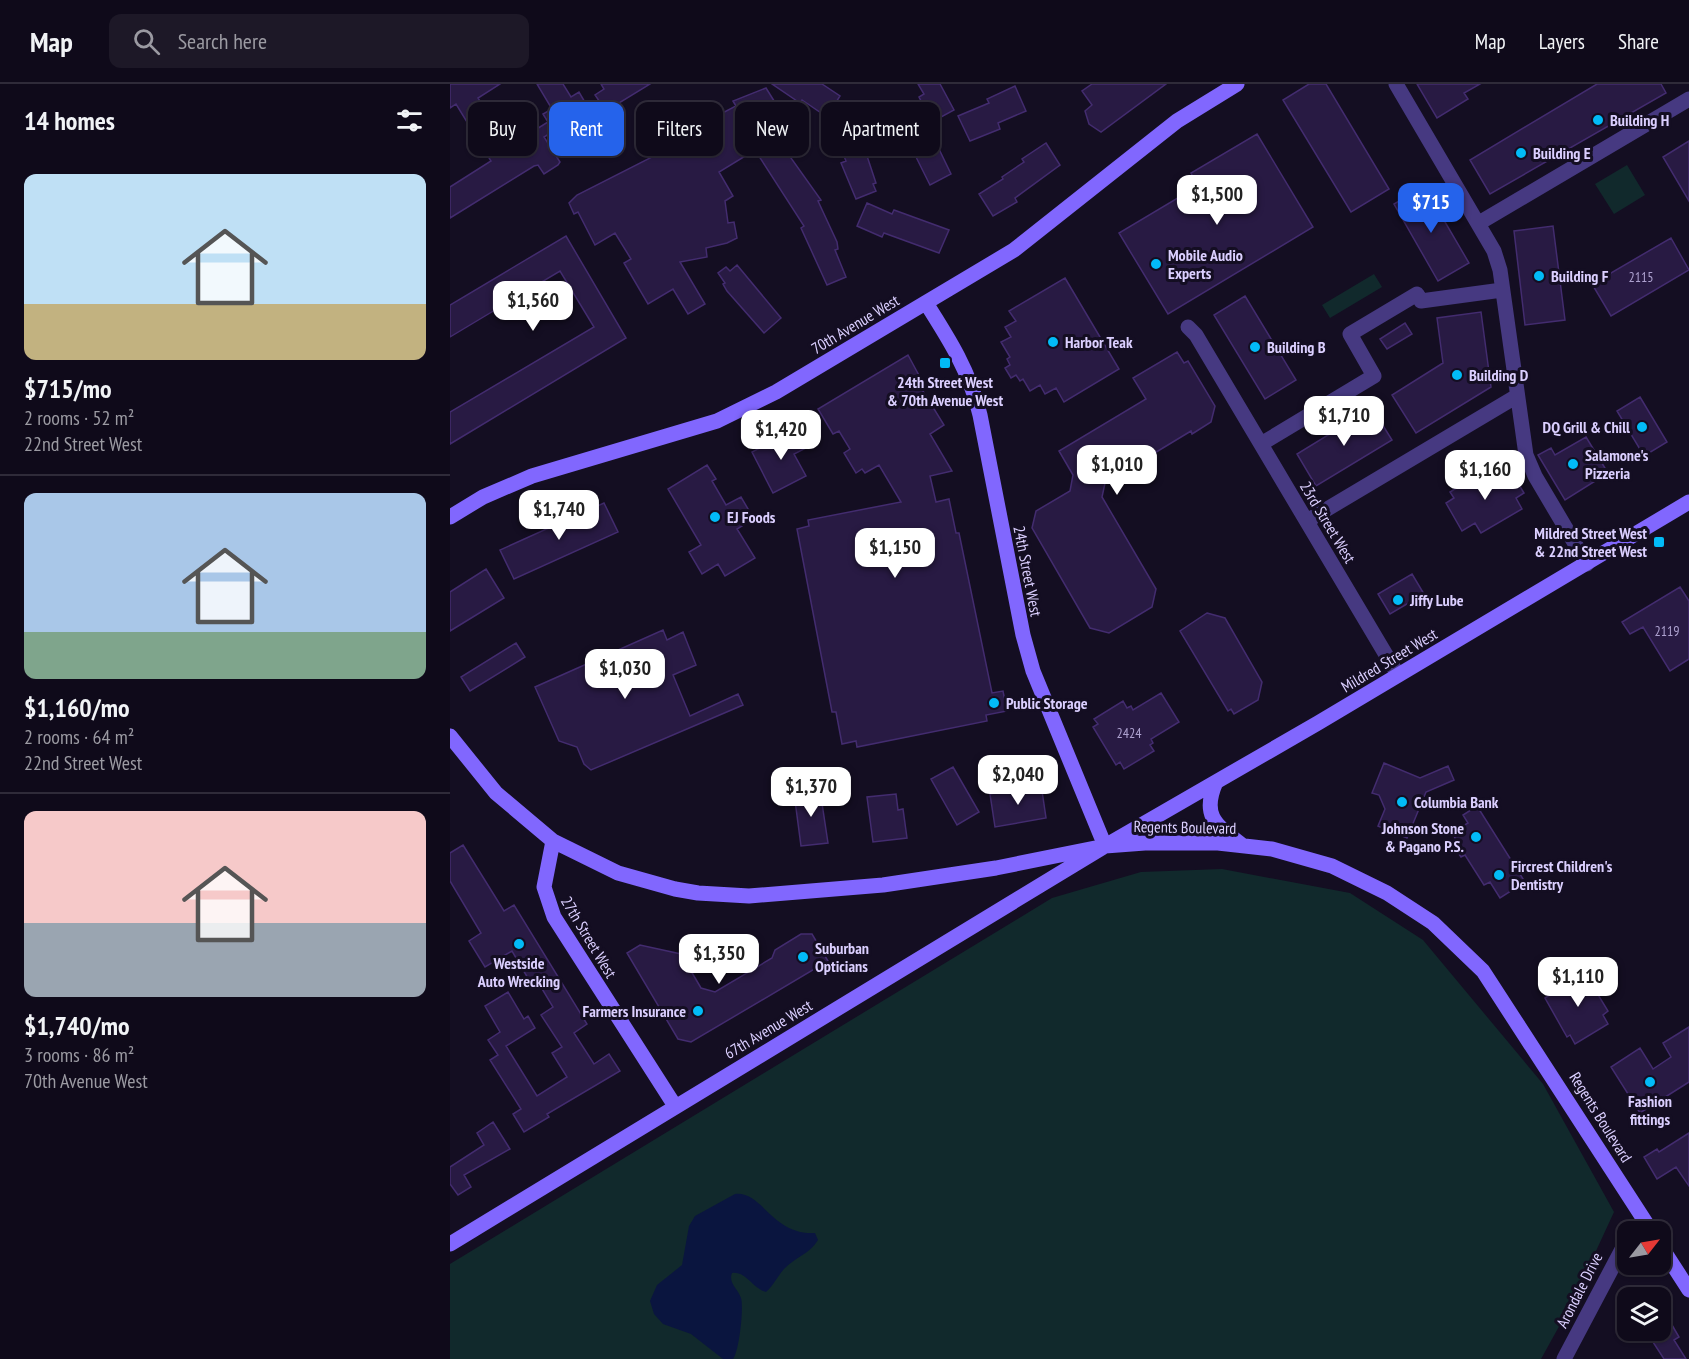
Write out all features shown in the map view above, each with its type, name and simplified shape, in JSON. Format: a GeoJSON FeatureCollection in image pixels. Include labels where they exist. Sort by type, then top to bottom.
{"type":"FeatureCollection","features":[{"type":"Feature","properties":{"kind":"street","name":"70th Avenue West"},"geometry":{"type":"LineString","coordinates":[[450,517],[483,497],[531,476],[691,429],[738,412],[776,392],[1014,250],[1177,121],[1238,84]]}},
{"type":"Feature","properties":{"kind":"street"},"geometry":{"type":"LineString","coordinates":[[1396,84],[1479,223],[1497,260],[1523,443],[1530,466],[1587,564]]}},
{"type":"Feature","properties":{"kind":"street"},"geometry":{"type":"LineString","coordinates":[[1479,223],[1689,99]]}},
{"type":"Feature","properties":{"kind":"street"},"geometry":{"type":"LineString","coordinates":[[1261,444],[1374,376],[1350,334],[1417,294],[1421,301],[1502,290]]}},
{"type":"Feature","properties":{"kind":"street","name":"24th Street West"},"geometry":{"type":"LineString","coordinates":[[926,303],[957,352],[971,382],[980,415],[1025,643],[1061,742],[1105,846]]}},
{"type":"Feature","properties":{"kind":"street","name":"23rd Street West"},"geometry":{"type":"LineString","coordinates":[[1188,327],[1196,335],[1398,675]]}},
{"type":"Feature","properties":{"kind":"street"},"geometry":{"type":"LineString","coordinates":[[1307,521],[1517,396]]}},
{"type":"Feature","properties":{"kind":"street","name":"Mildred Street West"},"geometry":{"type":"LineString","coordinates":[[1105,846],[1689,502]]}},
{"type":"Feature","properties":{"kind":"street"},"geometry":{"type":"LineString","coordinates":[[451,739],[496,793],[553,841]]}},
{"type":"Feature","properties":{"kind":"street"},"geometry":{"type":"LineString","coordinates":[[1216,782],[1209,801],[1212,819],[1219,828],[1242,845]]}},
{"type":"Feature","properties":{"kind":"street","name":"Regents Boulevard"},"geometry":{"type":"LineString","coordinates":[[553,841],[581,857],[638,879],[675,889],[749,896],[883,885],[996,868],[1105,846],[1167,842],[1242,845],[1272,849],[1332,867],[1409,907],[1457,944],[1483,971],[1515,1017],[1639,1221]]}},
{"type":"Feature","properties":{"kind":"street","name":"27th Street West"},"geometry":{"type":"LineString","coordinates":[[553,841],[544,887],[554,917],[675,1106]]}},
{"type":"Feature","properties":{"kind":"street","name":"67th Avenue West"},"geometry":{"type":"LineString","coordinates":[[450,1244],[1105,846]]}},
{"type":"Feature","properties":{"kind":"street","name":"Arondale Drive"},"geometry":{"type":"LineString","coordinates":[[1564,1359],[1617,1259]]}},
{"type":"Feature","properties":{"kind":"street"},"geometry":{"type":"LineString","coordinates":[[1671,1262],[1689,1290]]}},
{"type":"Feature","properties":{"kind":"green space"},"geometry":{"type":"Polygon","coordinates":[[[1627,165],[1645,195],[1614,214],[1595,184],[1627,165]]]}},
{"type":"Feature","properties":{"kind":"green space"},"geometry":{"type":"Polygon","coordinates":[[[1374,274],[1382,287],[1330,318],[1322,305],[1374,274]]]}},
{"type":"Feature","properties":{"kind":"green space"},"geometry":{"type":"Polygon","coordinates":[[[1222,869],[1350,893],[1423,940],[1543,1084],[1614,1212],[1572,1303],[1541,1359],[450,1359],[450,1264],[1052,898],[1141,872],[1222,869]]]}},
{"type":"Feature","properties":{"kind":"water"},"geometry":{"type":"Polygon","coordinates":[[[735,1194],[753,1199],[788,1227],[800,1232],[815,1233],[818,1240],[811,1249],[784,1269],[766,1292],[745,1277],[732,1273],[732,1283],[741,1298],[742,1311],[735,1355],[733,1359],[723,1359],[691,1334],[663,1324],[654,1314],[650,1301],[657,1285],[682,1265],[689,1226],[695,1216],[735,1194]]]}},
{"type":"Feature","properties":{"kind":"building"},"geometry":{"type":"Polygon","coordinates":[[[450,84],[500,84],[478,98],[480,102],[468,102],[468,124],[456,104],[450,108],[450,84]]]}},
{"type":"Feature","properties":{"kind":"building"},"geometry":{"type":"Polygon","coordinates":[[[537,84],[563,84],[571,97],[579,92],[585,102],[549,102],[549,104],[537,84]]]}},
{"type":"Feature","properties":{"kind":"building"},"geometry":{"type":"Polygon","coordinates":[[[601,84],[650,84],[621,102],[600,102],[595,95],[604,89],[601,84]]]}},
{"type":"Feature","properties":{"kind":"building"},"geometry":{"type":"Polygon","coordinates":[[[772,84],[822,84],[840,96],[836,102],[821,102],[821,113],[809,105],[809,102],[802,100],[799,102],[772,84]]]}},
{"type":"Feature","properties":{"kind":"building"},"geometry":{"type":"Polygon","coordinates":[[[918,84],[940,84],[954,110],[940,118],[940,102],[922,102],[919,97],[924,94],[918,84]]]}},
{"type":"Feature","properties":{"kind":"building"},"geometry":{"type":"Polygon","coordinates":[[[1092,84],[1166,84],[1101,132],[1089,124],[1085,111],[1092,105],[1082,91],[1092,84]]]}},
{"type":"Feature","properties":{"kind":"building"},"geometry":{"type":"Polygon","coordinates":[[[1309,84],[1326,84],[1389,189],[1351,212],[1283,100],[1309,84]]]}},
{"type":"Feature","properties":{"kind":"building"},"geometry":{"type":"Polygon","coordinates":[[[1417,84],[1480,84],[1464,93],[1468,99],[1437,118],[1417,84]]]}},
{"type":"Feature","properties":{"kind":"building"},"geometry":{"type":"Polygon","coordinates":[[[1597,84],[1661,84],[1666,93],[1490,194],[1470,160],[1597,84]]]}},
{"type":"Feature","properties":{"kind":"building"},"geometry":{"type":"Polygon","coordinates":[[[1015,86],[1026,111],[998,123],[1000,129],[970,141],[958,116],[989,103],[987,99],[1015,86]]]}},
{"type":"Feature","properties":{"kind":"building"},"geometry":{"type":"Polygon","coordinates":[[[766,88],[775,102],[735,102],[735,104],[733,101],[766,88]]]}},
{"type":"Feature","properties":{"kind":"building"},"geometry":{"type":"Polygon","coordinates":[[[735,107],[735,156],[745,156],[719,172],[733,196],[725,201],[728,223],[734,222],[737,238],[706,248],[707,257],[680,262],[705,304],[688,314],[673,289],[648,304],[624,263],[631,259],[615,233],[595,245],[578,212],[574,214],[569,203],[577,195],[654,156],[723,156],[723,113],[735,107]]]}},
{"type":"Feature","properties":{"kind":"building"},"geometry":{"type":"Polygon","coordinates":[[[549,111],[549,134],[544,137],[549,145],[549,156],[556,156],[560,162],[558,165],[544,174],[538,165],[534,166],[450,218],[450,187],[491,161],[488,156],[537,156],[537,129],[548,122],[543,114],[549,111]]]}},
{"type":"Feature","properties":{"kind":"building"},"geometry":{"type":"Polygon","coordinates":[[[1257,134],[1313,227],[1168,314],[1119,233],[1198,186],[1191,173],[1257,134]]]}},
{"type":"Feature","properties":{"kind":"building"},"geometry":{"type":"Polygon","coordinates":[[[1689,141],[1689,201],[1663,157],[1689,141]]]}},
{"type":"Feature","properties":{"kind":"building"},"geometry":{"type":"Polygon","coordinates":[[[1046,143],[1060,165],[1015,198],[1017,202],[993,216],[979,194],[1003,179],[1002,177],[1024,162],[1022,159],[1046,143]]]}},
{"type":"Feature","properties":{"kind":"building"},"geometry":{"type":"Polygon","coordinates":[[[940,151],[951,174],[930,185],[916,156],[940,156],[940,151]]]}},
{"type":"Feature","properties":{"kind":"building"},"geometry":{"type":"Polygon","coordinates":[[[759,156],[790,156],[821,200],[818,201],[837,242],[838,249],[835,250],[846,277],[827,285],[801,228],[804,226],[759,156]]]}},
{"type":"Feature","properties":{"kind":"building"},"geometry":{"type":"Polygon","coordinates":[[[844,156],[867,156],[876,183],[873,184],[876,191],[856,199],[841,163],[846,161],[844,156]]]}},
{"type":"Feature","properties":{"kind":"building"},"geometry":{"type":"Polygon","coordinates":[[[1424,186],[1469,263],[1438,281],[1394,204],[1424,186]]]}},
{"type":"Feature","properties":{"kind":"building"},"geometry":{"type":"Polygon","coordinates":[[[867,203],[892,214],[894,210],[949,230],[939,253],[884,233],[882,237],[857,226],[867,203]]]}},
{"type":"Feature","properties":{"kind":"building","name":"Building F"},"geometry":{"type":"Polygon","coordinates":[[[1553,226],[1565,320],[1525,325],[1514,231],[1553,226]]]}},
{"type":"Feature","properties":{"kind":"building"},"geometry":{"type":"Polygon","coordinates":[[[566,236],[626,338],[450,444],[450,412],[594,327],[560,271],[450,337],[450,305],[566,236]]]}},
{"type":"Feature","properties":{"kind":"building"},"geometry":{"type":"Polygon","coordinates":[[[1671,238],[1689,270],[1611,316],[1592,284],[1671,238]]]}},
{"type":"Feature","properties":{"kind":"building"},"geometry":{"type":"Polygon","coordinates":[[[737,265],[781,318],[764,333],[727,291],[718,273],[726,267],[730,271],[737,265]]]}},
{"type":"Feature","properties":{"kind":"building"},"geometry":{"type":"Polygon","coordinates":[[[1065,278],[1119,369],[1064,402],[1056,388],[1045,394],[1040,385],[1030,391],[1023,379],[1020,381],[1016,375],[1011,378],[1005,368],[1010,365],[1007,359],[1010,357],[1001,342],[1011,337],[1005,327],[1016,321],[1009,311],[1065,278]]]}},
{"type":"Feature","properties":{"kind":"building","name":"Building B"},"geometry":{"type":"Polygon","coordinates":[[[1245,296],[1296,380],[1265,399],[1214,315],[1245,296]]]}},
{"type":"Feature","properties":{"kind":"building","name":"Building D"},"geometry":{"type":"Polygon","coordinates":[[[1481,312],[1491,387],[1416,433],[1392,395],[1443,363],[1437,318],[1481,312]]]}},
{"type":"Feature","properties":{"kind":"building"},"geometry":{"type":"Polygon","coordinates":[[[1405,323],[1412,334],[1387,349],[1380,339],[1405,323]]]}},
{"type":"Feature","properties":{"kind":"building"},"geometry":{"type":"Polygon","coordinates":[[[1177,352],[1184,363],[1188,361],[1215,406],[1211,422],[1192,434],[1191,431],[1105,483],[1102,497],[1156,589],[1152,607],[1109,633],[1090,628],[1032,528],[1036,511],[1070,491],[1073,475],[1059,451],[1146,399],[1133,378],[1177,352]]]}},
{"type":"Feature","properties":{"kind":"building"},"geometry":{"type":"Polygon","coordinates":[[[908,355],[922,381],[918,383],[944,425],[930,434],[952,471],[930,476],[936,502],[949,499],[956,533],[959,533],[992,693],[1003,691],[1007,711],[986,715],[987,721],[857,747],[856,741],[842,744],[836,712],[832,712],[797,529],[809,526],[808,520],[901,502],[879,465],[865,473],[862,469],[856,473],[844,453],[850,449],[839,431],[833,434],[818,409],[908,355]]]}},
{"type":"Feature","properties":{"kind":"building","name":"DQ Grill & Chill"},"geometry":{"type":"Polygon","coordinates":[[[1640,397],[1667,442],[1644,456],[1617,411],[1640,397]]]}},
{"type":"Feature","properties":{"kind":"building"},"geometry":{"type":"Polygon","coordinates":[[[1372,408],[1392,440],[1316,486],[1297,454],[1372,408]]]}},
{"type":"Feature","properties":{"kind":"building"},"geometry":{"type":"Polygon","coordinates":[[[796,429],[806,448],[794,454],[806,476],[773,493],[752,452],[796,429]]]}},
{"type":"Feature","properties":{"kind":"building","name":"Salamone's Pizzeria"},"geometry":{"type":"Polygon","coordinates":[[[1586,437],[1608,473],[1565,500],[1538,455],[1551,448],[1555,455],[1586,437]]]}},
{"type":"Feature","properties":{"kind":"building","name":"EJ Foods"},"geometry":{"type":"Polygon","coordinates":[[[707,465],[716,479],[712,481],[726,505],[741,497],[751,514],[739,521],[742,526],[737,529],[755,558],[725,576],[718,564],[702,574],[689,552],[701,545],[668,489],[707,465]]]}},
{"type":"Feature","properties":{"kind":"building"},"geometry":{"type":"Polygon","coordinates":[[[1487,469],[1491,476],[1500,471],[1505,480],[1513,475],[1524,493],[1516,498],[1522,509],[1481,533],[1475,523],[1462,531],[1446,503],[1454,498],[1450,492],[1487,469]]]}},
{"type":"Feature","properties":{"kind":"building"},"geometry":{"type":"Polygon","coordinates":[[[604,503],[618,532],[514,579],[500,550],[604,503]]]}},
{"type":"Feature","properties":{"kind":"building"},"geometry":{"type":"Polygon","coordinates":[[[486,569],[504,598],[450,631],[450,592],[486,569]]]}},
{"type":"Feature","properties":{"kind":"building","name":"Jiffy Lube"},"geometry":{"type":"Polygon","coordinates":[[[1412,574],[1424,594],[1390,614],[1378,594],[1412,574]]]}},
{"type":"Feature","properties":{"kind":"building"},"geometry":{"type":"Polygon","coordinates":[[[1680,587],[1689,601],[1689,659],[1670,671],[1643,627],[1630,634],[1622,622],[1680,587]]]}},
{"type":"Feature","properties":{"kind":"building"},"geometry":{"type":"Polygon","coordinates":[[[1207,613],[1225,618],[1262,682],[1258,700],[1234,714],[1231,709],[1228,711],[1180,631],[1207,613]]]}},
{"type":"Feature","properties":{"kind":"building"},"geometry":{"type":"Polygon","coordinates":[[[663,630],[667,640],[683,632],[696,665],[673,675],[690,716],[738,694],[743,705],[591,770],[584,764],[577,747],[559,741],[535,687],[663,630]]]}},
{"type":"Feature","properties":{"kind":"building"},"geometry":{"type":"Polygon","coordinates":[[[516,643],[525,657],[470,691],[461,677],[516,643]]]}},
{"type":"Feature","properties":{"kind":"building"},"geometry":{"type":"Polygon","coordinates":[[[1161,693],[1179,722],[1151,739],[1153,743],[1150,745],[1154,751],[1124,769],[1120,762],[1116,765],[1093,727],[1098,724],[1094,719],[1123,701],[1127,708],[1131,706],[1133,710],[1161,693]]]}},
{"type":"Feature","properties":{"kind":"building","name":"Columbia Bank"},"geometry":{"type":"Polygon","coordinates":[[[1384,763],[1420,778],[1448,766],[1454,780],[1426,792],[1407,838],[1378,826],[1385,809],[1379,795],[1372,793],[1384,763]]]}},
{"type":"Feature","properties":{"kind":"building"},"geometry":{"type":"Polygon","coordinates":[[[953,767],[979,812],[957,825],[931,779],[953,767]]]}},
{"type":"Feature","properties":{"kind":"building"},"geometry":{"type":"Polygon","coordinates":[[[1041,784],[1046,818],[995,827],[990,794],[1041,784]]]}},
{"type":"Feature","properties":{"kind":"building"},"geometry":{"type":"Polygon","coordinates":[[[820,790],[828,843],[801,846],[794,793],[820,790]]]}},
{"type":"Feature","properties":{"kind":"building"},"geometry":{"type":"Polygon","coordinates":[[[896,794],[898,810],[903,809],[907,838],[873,842],[867,797],[896,794]]]}},
{"type":"Feature","properties":{"kind":"building"},"geometry":{"type":"Polygon","coordinates":[[[1477,806],[1525,882],[1500,898],[1490,882],[1484,885],[1465,855],[1461,857],[1452,844],[1457,841],[1452,833],[1468,823],[1463,815],[1477,806]]]}},
{"type":"Feature","properties":{"kind":"building"},"geometry":{"type":"Polygon","coordinates":[[[463,845],[504,911],[514,905],[587,1024],[574,1033],[594,1064],[609,1054],[620,1071],[547,1114],[549,1117],[524,1132],[513,1114],[521,1109],[490,1060],[498,1055],[488,1040],[500,1032],[485,1006],[508,992],[524,1019],[528,1016],[535,1028],[506,1046],[537,1096],[567,1077],[552,1053],[562,1047],[541,1015],[553,1007],[535,977],[529,980],[512,951],[485,967],[469,941],[481,933],[450,881],[450,853],[463,845]]]}},
{"type":"Feature","properties":{"kind":"building"},"geometry":{"type":"Polygon","coordinates":[[[801,934],[812,934],[828,961],[691,1042],[678,1039],[627,953],[640,945],[681,954],[701,988],[715,992],[772,958],[775,950],[801,934]]]}},
{"type":"Feature","properties":{"kind":"building"},"geometry":{"type":"Polygon","coordinates":[[[1583,970],[1608,1011],[1603,1015],[1608,1024],[1575,1044],[1570,1035],[1567,1037],[1545,998],[1571,982],[1569,979],[1583,970]]]}},
{"type":"Feature","properties":{"kind":"building"},"geometry":{"type":"Polygon","coordinates":[[[1689,1027],[1689,1082],[1640,1113],[1611,1067],[1640,1048],[1653,1069],[1671,1057],[1663,1043],[1689,1027]]]}},
{"type":"Feature","properties":{"kind":"building"},"geometry":{"type":"Polygon","coordinates":[[[493,1122],[510,1149],[464,1175],[471,1187],[458,1195],[450,1184],[450,1167],[484,1145],[477,1133],[493,1122]]]}},
{"type":"Feature","properties":{"kind":"building"},"geometry":{"type":"Polygon","coordinates":[[[1689,1133],[1689,1186],[1676,1167],[1657,1179],[1644,1157],[1657,1149],[1659,1152],[1689,1133]]]}},
{"type":"Feature","properties":{"kind":"building"},"geometry":{"type":"Polygon","coordinates":[[[1671,1326],[1679,1337],[1674,1340],[1686,1359],[1664,1359],[1652,1341],[1671,1341],[1671,1326]]]}},
{"type":"Feature","properties":{"kind":"place","name":"Building H"},"geometry":{"type":"Point","coordinates":[1598,120]}},
{"type":"Feature","properties":{"kind":"place","name":"Building E"},"geometry":{"type":"Point","coordinates":[1521,153]}},
{"type":"Feature","properties":{"kind":"place","name":"Mobile Audio Experts"},"geometry":{"type":"Point","coordinates":[1156,264]}},
{"type":"Feature","properties":{"kind":"place","name":"Building F"},"geometry":{"type":"Point","coordinates":[1539,276]}},
{"type":"Feature","properties":{"kind":"place","name":"Harbor Teak"},"geometry":{"type":"Point","coordinates":[1053,342]}},
{"type":"Feature","properties":{"kind":"place","name":"Building B"},"geometry":{"type":"Point","coordinates":[1255,347]}},
{"type":"Feature","properties":{"kind":"place","name":"24th Street West & 70th Avenue West"},"geometry":{"type":"Point","coordinates":[945,363]}},
{"type":"Feature","properties":{"kind":"place","name":"Building D"},"geometry":{"type":"Point","coordinates":[1457,375]}},
{"type":"Feature","properties":{"kind":"place","name":"DQ Grill & Chill"},"geometry":{"type":"Point","coordinates":[1642,427]}},
{"type":"Feature","properties":{"kind":"place","name":"Salamone's Pizzeria"},"geometry":{"type":"Point","coordinates":[1573,464]}},
{"type":"Feature","properties":{"kind":"place","name":"EJ Foods"},"geometry":{"type":"Point","coordinates":[715,517]}},
{"type":"Feature","properties":{"kind":"place","name":"Mildred Street West & 22nd Street West"},"geometry":{"type":"Point","coordinates":[1659,542]}},
{"type":"Feature","properties":{"kind":"place","name":"Jiffy Lube"},"geometry":{"type":"Point","coordinates":[1398,600]}},
{"type":"Feature","properties":{"kind":"place","name":"Public Storage"},"geometry":{"type":"Point","coordinates":[994,703]}},
{"type":"Feature","properties":{"kind":"place","name":"Columbia Bank"},"geometry":{"type":"Point","coordinates":[1402,802]}},
{"type":"Feature","properties":{"kind":"place","name":"Johnson Stone & Pagano P.S."},"geometry":{"type":"Point","coordinates":[1476,837]}},
{"type":"Feature","properties":{"kind":"place","name":"Fircrest Children's Dentistry"},"geometry":{"type":"Point","coordinates":[1499,875]}},
{"type":"Feature","properties":{"kind":"place","name":"Westside Auto Wrecking"},"geometry":{"type":"Point","coordinates":[519,944]}},
{"type":"Feature","properties":{"kind":"place","name":"Suburban Opticians"},"geometry":{"type":"Point","coordinates":[803,957]}},
{"type":"Feature","properties":{"kind":"place","name":"Farmers Insurance"},"geometry":{"type":"Point","coordinates":[698,1011]}},
{"type":"Feature","properties":{"kind":"place","name":"Fashion fittings"},"geometry":{"type":"Point","coordinates":[1650,1082]}}]}
